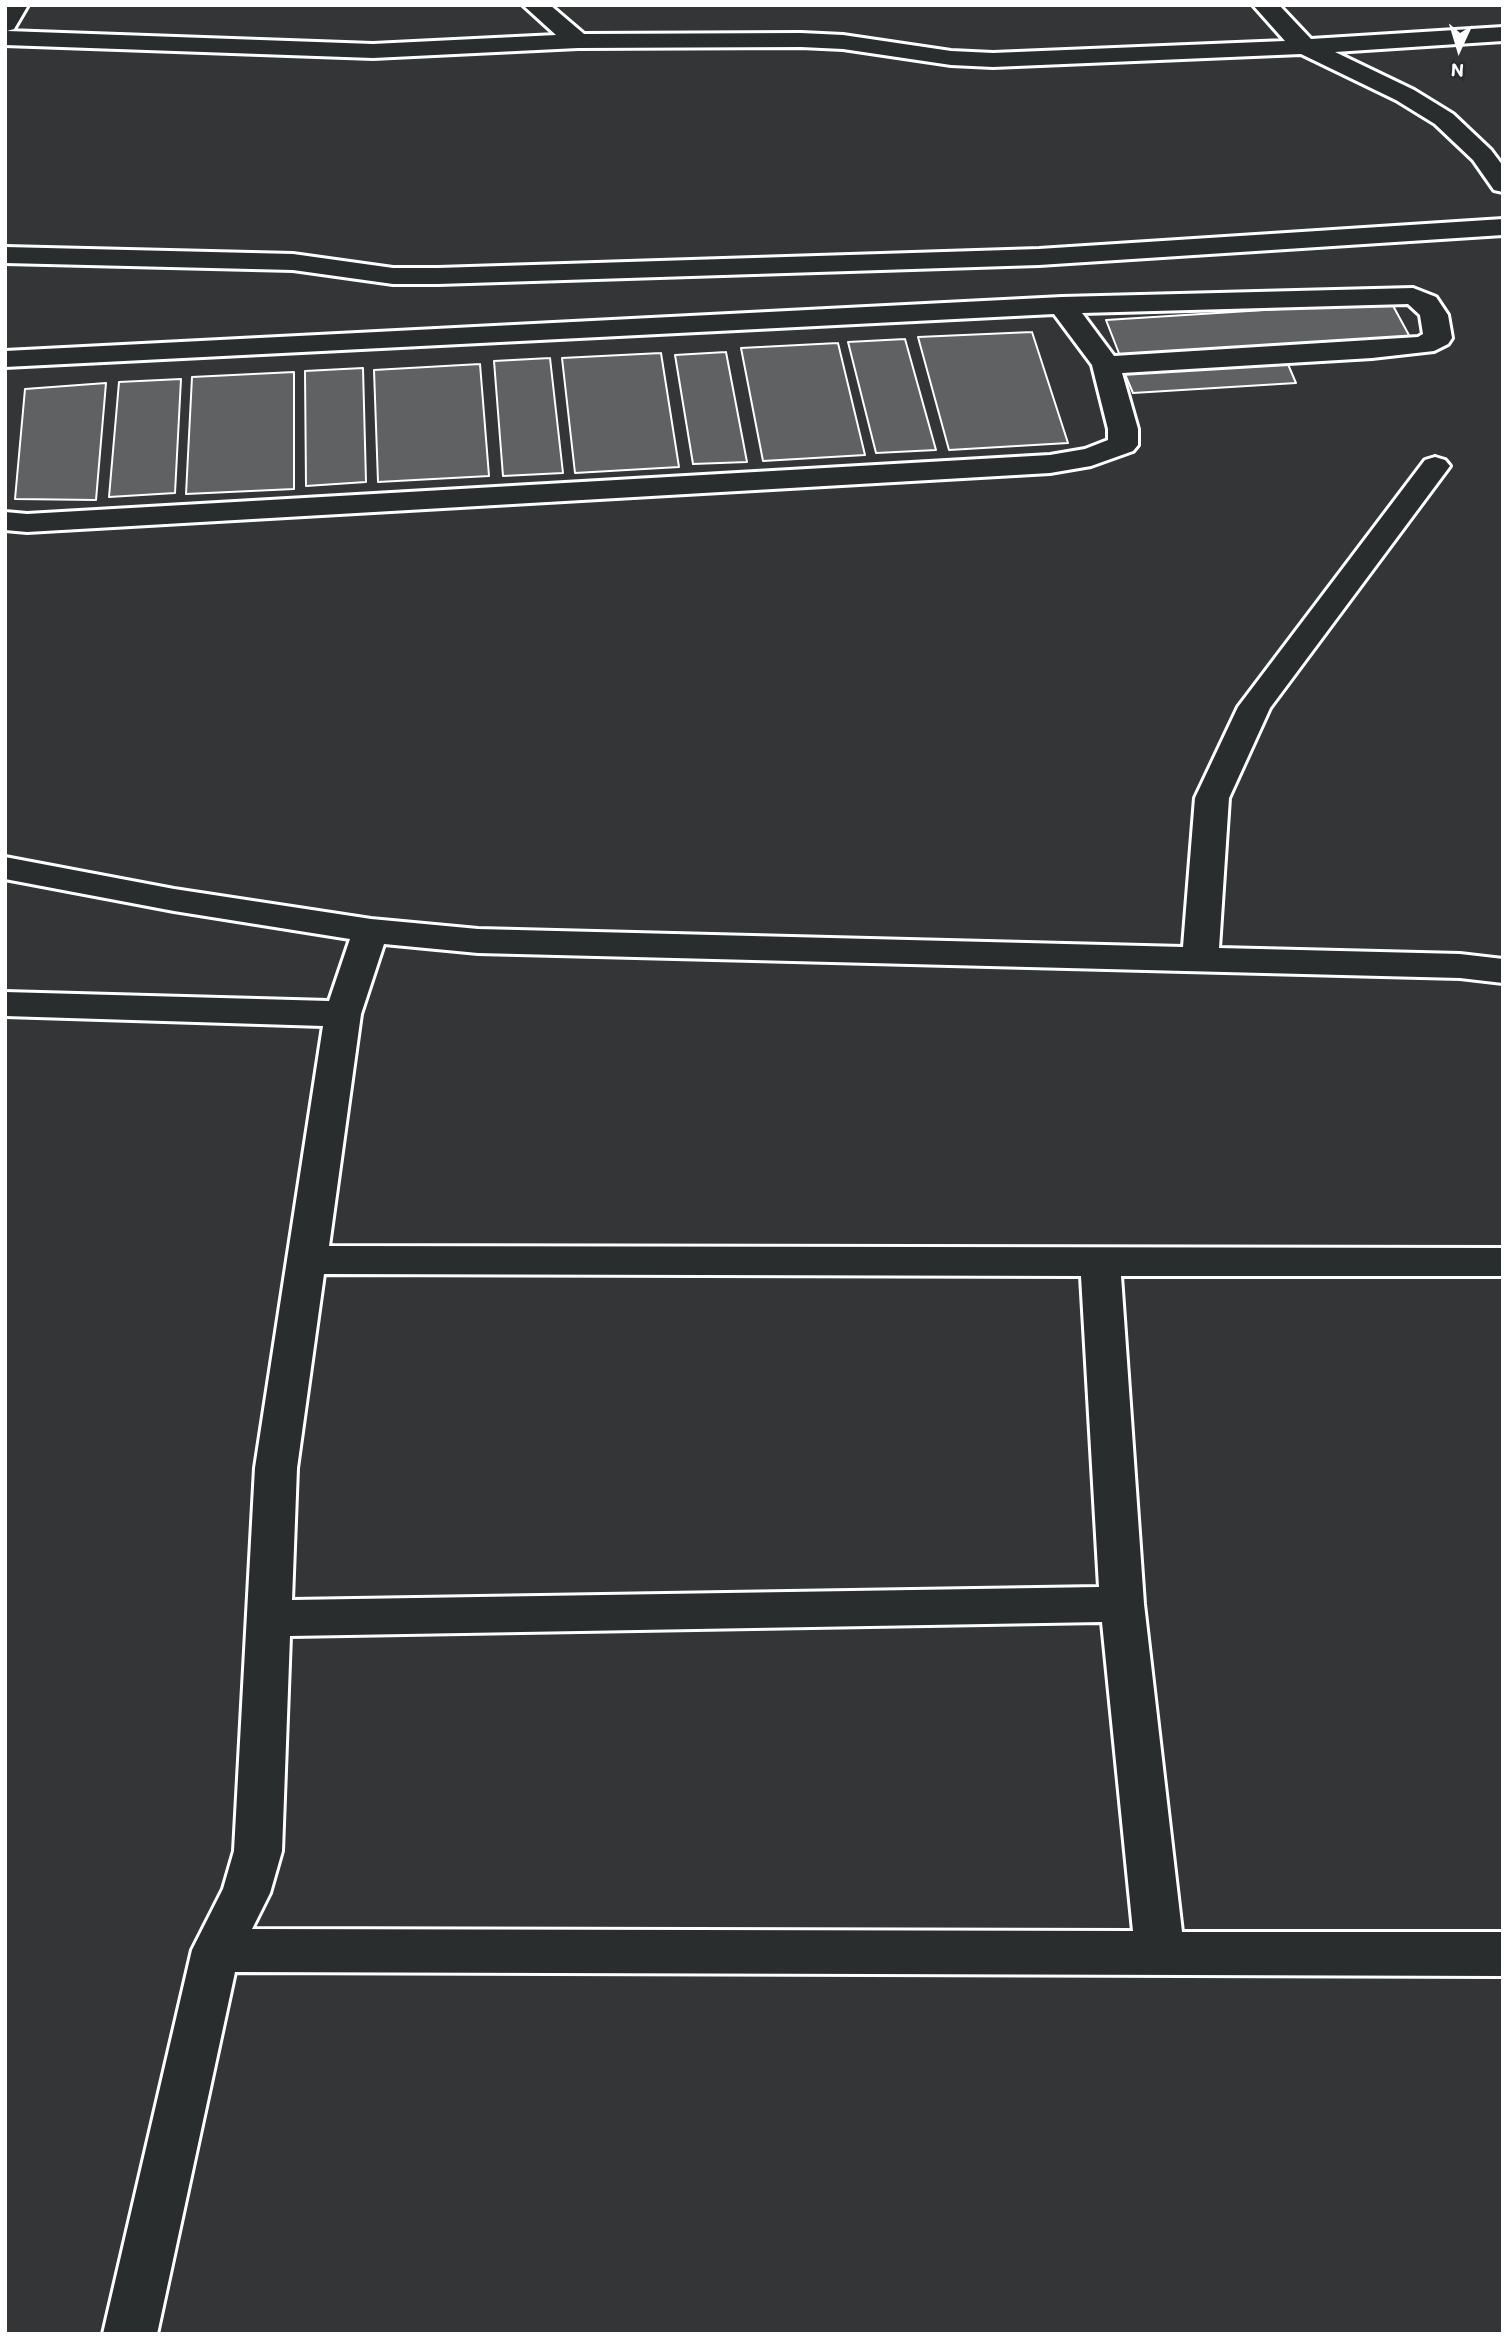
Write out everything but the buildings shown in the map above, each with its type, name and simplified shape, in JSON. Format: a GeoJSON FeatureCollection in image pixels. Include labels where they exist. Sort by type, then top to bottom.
{"type":"FeatureCollection","features":[{"type":"Feature","properties":{"kind":"street"},"geometry":{"type":"LineString","coordinates":[[5,24],[16,5]]}},
{"type":"Feature","properties":{"kind":"street"},"geometry":{"type":"LineString","coordinates":[[535,5],[578,41]]}},
{"type":"Feature","properties":{"kind":"street"},"geometry":{"type":"LineString","coordinates":[[1265,5],[1305,47],[1405,95],[1444,119],[1482,155],[1503,184]]}},
{"type":"Feature","properties":{"kind":"street"},"geometry":{"type":"LineString","coordinates":[[5,38],[373,51],[578,41],[801,40],[843,42],[951,58],[993,60],[1305,47],[1503,34]]}},
{"type":"Feature","properties":{"kind":"street"},"geometry":{"type":"LineString","coordinates":[[5,255],[293,262],[393,276],[438,276],[1039,257],[1503,227]]}},
{"type":"Feature","properties":{"kind":"street"},"geometry":{"type":"LineString","coordinates":[[5,359],[1062,305],[1413,296],[1426,303],[1434,315],[1438,338],[1424,345],[1372,350],[1107,365]]}},
{"type":"Feature","properties":{"kind":"street"},"geometry":{"type":"LineString","coordinates":[[5,521],[41,523],[1049,464],[1091,457],[1124,445],[1123,429],[1107,365],[1062,305]]}},
{"type":"Feature","properties":{"kind":"street"},"geometry":{"type":"LineString","coordinates":[[1200,961],[1212,798],[1254,707],[1435,466]]}},
{"type":"Feature","properties":{"kind":"street"},"geometry":{"type":"LineString","coordinates":[[5,868],[174,901],[371,931],[478,941],[1460,966],[1503,971]]}},
{"type":"Feature","properties":{"kind":"street"},"geometry":{"type":"LineString","coordinates":[[130,2334],[216,1950],[246,1893],[258,1851],[276,1468],[343,1014],[371,931]]}},
{"type":"Feature","properties":{"kind":"street"},"geometry":{"type":"LineString","coordinates":[[5,1004],[343,1014]]}},
{"type":"Feature","properties":{"kind":"street"},"geometry":{"type":"LineString","coordinates":[[305,1260],[1100,1259],[1503,1262]]}},
{"type":"Feature","properties":{"kind":"street"},"geometry":{"type":"LineString","coordinates":[[1100,1259],[1122,1604],[1160,1954]]}},
{"type":"Feature","properties":{"kind":"street"},"geometry":{"type":"LineString","coordinates":[[268,1618],[1122,1604]]}},
{"type":"Feature","properties":{"kind":"street"},"geometry":{"type":"LineString","coordinates":[[216,1950],[1503,1954]]}}]}
